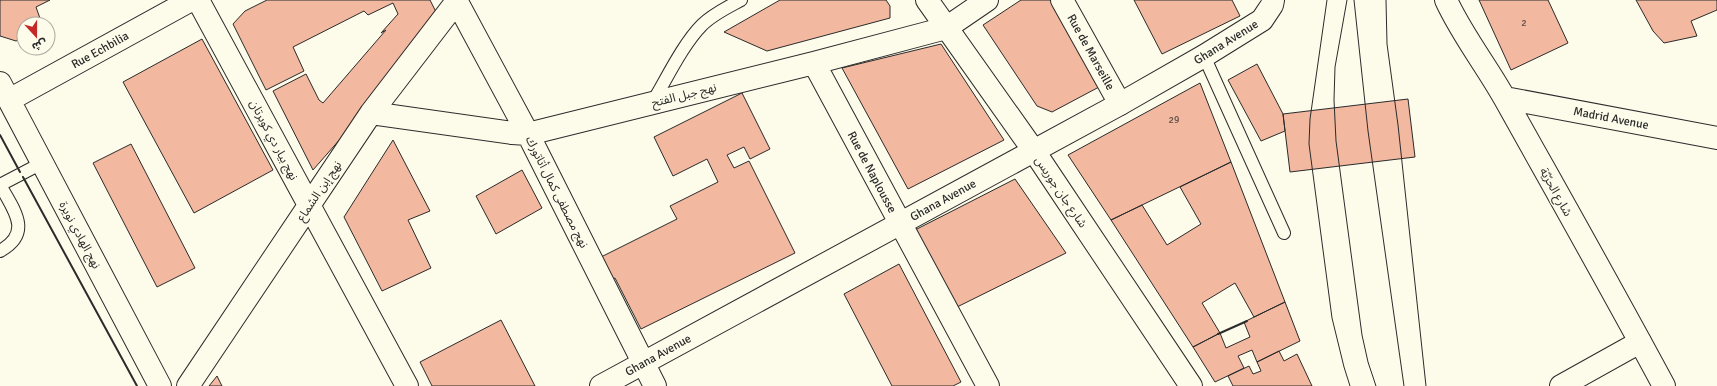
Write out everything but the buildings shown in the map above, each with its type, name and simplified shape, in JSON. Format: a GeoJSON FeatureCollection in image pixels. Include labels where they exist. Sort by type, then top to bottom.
{"type":"FeatureCollection","features":[{"type":"Feature","properties":{"kind":"street","name":"Rue Echbilia"},"geometry":{"type":"LineString","coordinates":[[4,92],[191,0]]}},
{"type":"Feature","properties":{"kind":"street","name":"نهج بيار دي كوبرتان"},"geometry":{"type":"LineString","coordinates":[[198,0],[407,386]]}},
{"type":"Feature","properties":{"kind":"street","name":"شارع جان جوريس"},"geometry":{"type":"LineString","coordinates":[[927,0],[1034,151],[1190,386]]}},
{"type":"Feature","properties":{"kind":"street","name":"نهج جبل الفتح"},"geometry":{"type":"LineString","coordinates":[[371,113],[528,134],[814,63],[946,28],[987,0]]}},
{"type":"Feature","properties":{"kind":"street","name":"Rue de Marseille"},"geometry":{"type":"LineString","coordinates":[[1062,0],[1120,104]]}},
{"type":"Feature","properties":{"kind":"street","name":"Ghana Avenue"},"geometry":{"type":"LineString","coordinates":[[601,386],[815,268],[900,224],[1120,104],[1204,56],[1262,20],[1272,5],[1273,0]]}},
{"type":"Feature","properties":{"kind":"street","name":"شارع الحرّيّة"},"geometry":{"type":"LineString","coordinates":[[1446,0],[1453,15],[1505,98],[1664,386]]}},
{"type":"Feature","properties":{"kind":"street"},"geometry":{"type":"LineString","coordinates":[[1460,0],[1480,58]]}},
{"type":"Feature","properties":{"kind":"street","name":"نهج إبن الشماع"},"geometry":{"type":"LineString","coordinates":[[188,386],[371,113],[457,1]]}},
{"type":"Feature","properties":{"kind":"street","name":"نهج مصطفى كمال أتاتورك"},"geometry":{"type":"LineString","coordinates":[[457,1],[528,134],[655,386]]}},
{"type":"Feature","properties":{"kind":"street","name":"Rue de Naplousse"},"geometry":{"type":"LineString","coordinates":[[814,63],[988,386]]}},
{"type":"Feature","properties":{"kind":"street","name":"نهج الهادي نويرة"},"geometry":{"type":"LineString","coordinates":[[4,92],[160,386]]}},
{"type":"Feature","properties":{"kind":"street","name":"Madrid Avenue"},"geometry":{"type":"LineString","coordinates":[[1505,98],[1717,138]]}},
{"type":"Feature","properties":{"kind":"street"},"geometry":{"type":"LineString","coordinates":[[1561,386],[1640,342]]}},
{"type":"Feature","properties":{"kind":"lane"},"geometry":{"type":"LineString","coordinates":[[652,103],[686,45],[702,25],[720,12],[741,0]]}},
{"type":"Feature","properties":{"kind":"lane"},"geometry":{"type":"LineString","coordinates":[[1204,56],[1284,233]]}},
{"type":"Feature","properties":{"kind":"lane"},"geometry":{"type":"LineString","coordinates":[[0,251],[7,247],[18,236],[19,225],[11,203],[0,185],[42,163]]}},
{"type":"Feature","properties":{"kind":"tram line"},"geometry":{"type":"LineString","coordinates":[[1327,0],[1310,119],[1309,144],[1332,318],[1350,386]]}},
{"type":"Feature","properties":{"kind":"tram line"},"geometry":{"type":"LineString","coordinates":[[1347,0],[1335,67],[1334,100],[1336,141],[1362,335],[1368,362],[1376,386]]}},
{"type":"Feature","properties":{"kind":"tram line"},"geometry":{"type":"LineString","coordinates":[[1354,0],[1368,131],[1404,386]]}},
{"type":"Feature","properties":{"kind":"tram line"},"geometry":{"type":"LineString","coordinates":[[1386,0],[1387,44],[1398,125],[1426,386]]}},
{"type":"Feature","properties":{"kind":"wall"},"geometry":{"type":"LineString","coordinates":[[0,135],[20,172]]}},
{"type":"Feature","properties":{"kind":"wall"},"geometry":{"type":"LineString","coordinates":[[23,177],[137,386]]}},
{"type":"Feature","properties":{"kind":"wall"},"geometry":{"type":"LineString","coordinates":[[1218,334],[1247,321]]}}]}
